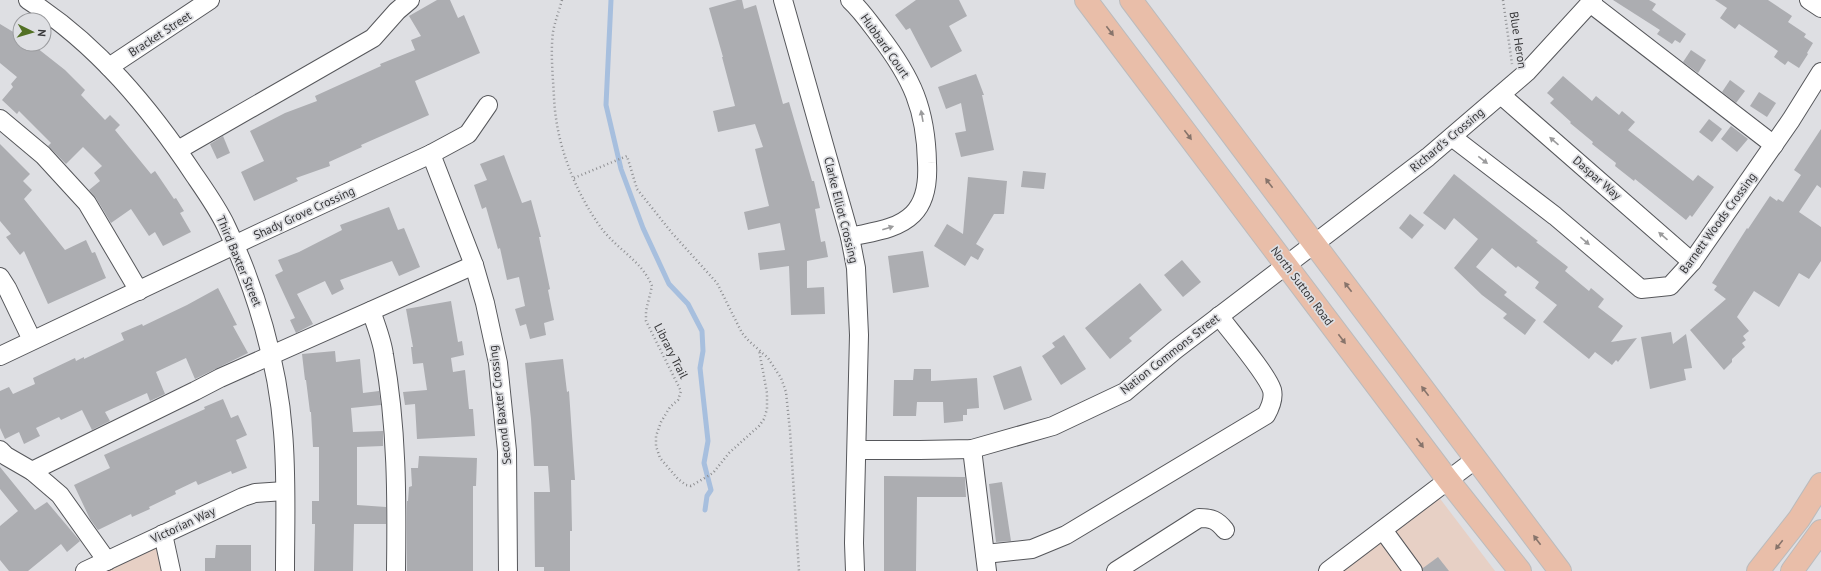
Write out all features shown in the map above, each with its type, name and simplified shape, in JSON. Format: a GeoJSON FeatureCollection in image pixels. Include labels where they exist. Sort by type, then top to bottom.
{"type":"FeatureCollection","features":[{"type":"Feature","properties":{"kind":"main road","name":"North Sutton Road"},"geometry":{"type":"LineString","coordinates":[[1086,0],[1448,480],[1520,571]]}},
{"type":"Feature","properties":{"kind":"main road"},"geometry":{"type":"LineString","coordinates":[[1131,0],[1560,571]]}},
{"type":"Feature","properties":{"kind":"main road"},"geometry":{"type":"LineString","coordinates":[[1758,571],[1799,519],[1821,484]]}},
{"type":"Feature","properties":{"kind":"main road"},"geometry":{"type":"LineString","coordinates":[[1792,571],[1821,531]]}},
{"type":"Feature","properties":{"kind":"street","name":"Third Baxter Street"},"geometry":{"type":"LineString","coordinates":[[28,0],[83,41],[135,96],[178,150],[226,225],[260,311],[271,355],[283,432],[286,571]]}},
{"type":"Feature","properties":{"kind":"street","name":"Bracket Street"},"geometry":{"type":"LineString","coordinates":[[109,67],[210,0]]}},
{"type":"Feature","properties":{"kind":"street"},"geometry":{"type":"LineString","coordinates":[[178,150],[373,38],[397,11],[410,0]]}},
{"type":"Feature","properties":{"kind":"street","name":"Clarke Elliot Crossing"},"geometry":{"type":"LineString","coordinates":[[783,0],[850,238],[856,268],[859,335],[854,543],[855,571]]}},
{"type":"Feature","properties":{"kind":"street","name":"Hubbard Court"},"geometry":{"type":"LineString","coordinates":[[850,0],[890,48],[906,72],[914,88],[921,109],[928,170],[925,194],[912,215],[892,227],[850,238]]}},
{"type":"Feature","properties":{"kind":"street"},"geometry":{"type":"LineString","coordinates":[[1809,0],[1821,8]]}},
{"type":"Feature","properties":{"kind":"street"},"geometry":{"type":"LineString","coordinates":[[1592,2],[1774,145]]}},
{"type":"Feature","properties":{"kind":"street","name":"Richard's Crossing"},"geometry":{"type":"LineString","coordinates":[[1286,265],[1428,157],[1501,95],[1527,72],[1592,2]]}},
{"type":"Feature","properties":{"kind":"street","name":"Barnett Woods Crossing"},"geometry":{"type":"LineString","coordinates":[[1452,136],[1555,216],[1641,289],[1670,286],[1692,262],[1792,120],[1821,72]]}},
{"type":"Feature","properties":{"kind":"street","name":"Daspar Way"},"geometry":{"type":"LineString","coordinates":[[1501,95],[1692,262]]}},
{"type":"Feature","properties":{"kind":"street","name":"Shady Grove Crossing"},"geometry":{"type":"LineString","coordinates":[[0,356],[431,154],[468,134],[488,105]]}},
{"type":"Feature","properties":{"kind":"street"},"geometry":{"type":"LineString","coordinates":[[0,119],[43,155],[87,203],[139,291]]}},
{"type":"Feature","properties":{"kind":"street","name":"Second Baxter Crossing"},"geometry":{"type":"LineString","coordinates":[[431,154],[474,265],[485,303],[498,364],[507,451],[508,571]]}},
{"type":"Feature","properties":{"kind":"street"},"geometry":{"type":"LineString","coordinates":[[32,471],[220,378],[474,265]]}},
{"type":"Feature","properties":{"kind":"street","name":"Nation Commons Street"},"geometry":{"type":"LineString","coordinates":[[857,450],[972,449],[1053,426],[1125,392],[1219,316],[1286,265]]}},
{"type":"Feature","properties":{"kind":"street"},"geometry":{"type":"LineString","coordinates":[[0,277],[7,288],[32,340]]}},
{"type":"Feature","properties":{"kind":"street"},"geometry":{"type":"LineString","coordinates":[[371,311],[384,353],[391,400],[397,494],[396,571]]}},
{"type":"Feature","properties":{"kind":"street"},"geometry":{"type":"LineString","coordinates":[[972,449],[986,562],[1032,549],[1066,535],[1266,414],[1271,406],[1272,391],[1266,379],[1219,316]]}},
{"type":"Feature","properties":{"kind":"street"},"geometry":{"type":"LineString","coordinates":[[0,450],[6,456],[32,471],[60,495],[107,561]]}},
{"type":"Feature","properties":{"kind":"street"},"geometry":{"type":"LineString","coordinates":[[1328,571],[1476,459]]}},
{"type":"Feature","properties":{"kind":"street","name":"Victorian Way"},"geometry":{"type":"LineString","coordinates":[[86,571],[249,495],[255,493],[285,491]]}},
{"type":"Feature","properties":{"kind":"street"},"geometry":{"type":"LineString","coordinates":[[1116,571],[1199,518],[1212,518],[1225,530]]}},
{"type":"Feature","properties":{"kind":"street"},"geometry":{"type":"LineString","coordinates":[[1382,530],[1413,571]]}},
{"type":"Feature","properties":{"kind":"street"},"geometry":{"type":"LineString","coordinates":[[163,534],[171,571]]}},
{"type":"Feature","properties":{"kind":"path","name":"Library Trail"},"geometry":{"type":"LineString","coordinates":[[562,0],[552,42],[554,99],[558,131],[574,178],[588,205],[602,228],[612,240],[634,259],[653,288],[646,311],[646,321],[681,391],[678,400],[670,407],[661,422],[656,436],[656,451],[683,483],[691,486],[713,473],[729,453],[759,426],[764,419],[767,409],[767,393],[759,350]]}},
{"type":"Feature","properties":{"kind":"path","name":"Blue Heron"},"geometry":{"type":"LineString","coordinates":[[1503,0],[1515,82]]}},
{"type":"Feature","properties":{"kind":"path"},"geometry":{"type":"LineString","coordinates":[[574,178],[627,156],[637,189],[672,233],[717,283],[742,333],[778,371],[786,392],[799,571]]}},
{"type":"Feature","properties":{"kind":"shaded area"},"geometry":{"type":"Polygon","coordinates":[[[1438,496],[1495,571],[1339,571],[1438,496]]]}},
{"type":"Feature","properties":{"kind":"shaded area"},"geometry":{"type":"Polygon","coordinates":[[[163,534],[171,571],[85,571],[163,534]]]}},
{"type":"Feature","properties":{"kind":"building"},"geometry":{"type":"Polygon","coordinates":[[[437,0],[450,0],[458,18],[464,15],[480,53],[415,81],[429,115],[361,145],[362,147],[329,162],[330,166],[296,178],[298,181],[254,201],[241,172],[264,161],[250,131],[285,113],[317,101],[315,96],[381,66],[380,64],[415,50],[411,40],[421,36],[409,16],[437,0]]]}},
{"type":"Feature","properties":{"kind":"building"},"geometry":{"type":"Polygon","coordinates":[[[742,0],[744,9],[756,5],[783,104],[789,102],[812,181],[814,181],[820,208],[815,209],[821,242],[825,241],[828,257],[807,261],[807,288],[824,287],[825,314],[791,315],[789,266],[760,270],[758,253],[785,250],[780,223],[748,230],[744,212],[769,206],[755,149],[763,147],[755,124],[718,132],[713,111],[735,106],[709,8],[742,0]]]}},
{"type":"Feature","properties":{"kind":"building"},"geometry":{"type":"Polygon","coordinates":[[[916,0],[959,0],[967,16],[949,26],[962,51],[931,68],[910,28],[906,30],[895,15],[916,0]]]}},
{"type":"Feature","properties":{"kind":"building"},"geometry":{"type":"Polygon","coordinates":[[[1613,0],[1649,0],[1656,4],[1652,10],[1686,34],[1680,43],[1675,40],[1672,44],[1657,34],[1660,30],[1613,0]]]}},
{"type":"Feature","properties":{"kind":"building"},"geometry":{"type":"Polygon","coordinates":[[[1715,0],[1768,0],[1792,16],[1788,22],[1806,34],[1804,37],[1813,43],[1799,68],[1788,61],[1785,65],[1774,57],[1778,51],[1739,24],[1735,29],[1720,18],[1727,8],[1715,0]]]}},
{"type":"Feature","properties":{"kind":"building"},"geometry":{"type":"Polygon","coordinates":[[[0,24],[12,31],[12,52],[42,52],[65,70],[85,90],[81,95],[105,120],[110,115],[120,125],[115,130],[151,174],[155,171],[174,199],[176,198],[184,211],[180,213],[191,232],[163,246],[155,232],[149,236],[131,209],[111,223],[96,198],[89,190],[100,181],[94,173],[102,166],[83,147],[66,164],[48,146],[51,143],[19,111],[17,114],[2,100],[13,87],[11,84],[17,77],[0,63],[0,24]]]}},
{"type":"Feature","properties":{"kind":"building"},"geometry":{"type":"Polygon","coordinates":[[[1691,50],[1706,60],[1698,73],[1683,62],[1691,50]]]}},
{"type":"Feature","properties":{"kind":"building"},"geometry":{"type":"Polygon","coordinates":[[[976,74],[984,95],[982,95],[994,150],[961,157],[955,133],[966,131],[961,103],[946,109],[938,87],[976,74]]]}},
{"type":"Feature","properties":{"kind":"building"},"geometry":{"type":"Polygon","coordinates":[[[1563,76],[1592,101],[1596,96],[1619,115],[1622,111],[1635,122],[1628,130],[1693,181],[1698,175],[1714,187],[1692,217],[1690,215],[1686,220],[1635,179],[1634,181],[1615,166],[1616,163],[1592,144],[1593,142],[1570,123],[1571,122],[1550,103],[1554,99],[1547,93],[1563,76]]]}},
{"type":"Feature","properties":{"kind":"building"},"geometry":{"type":"Polygon","coordinates":[[[1730,80],[1745,91],[1736,103],[1722,92],[1730,80]]]}},
{"type":"Feature","properties":{"kind":"building"},"geometry":{"type":"Polygon","coordinates":[[[1759,92],[1776,103],[1767,117],[1750,106],[1759,92]]]}},
{"type":"Feature","properties":{"kind":"building"},"geometry":{"type":"Polygon","coordinates":[[[1709,119],[1722,129],[1712,142],[1699,132],[1709,119]]]}},
{"type":"Feature","properties":{"kind":"building"},"geometry":{"type":"Polygon","coordinates":[[[1731,126],[1748,139],[1737,152],[1721,139],[1731,126]]]}},
{"type":"Feature","properties":{"kind":"building"},"geometry":{"type":"Polygon","coordinates":[[[1821,129],[1821,188],[1817,185],[1799,212],[1821,227],[1821,261],[1809,279],[1799,273],[1779,307],[1754,291],[1737,317],[1749,331],[1743,336],[1746,340],[1742,343],[1745,347],[1732,359],[1732,362],[1724,370],[1690,330],[1726,299],[1714,290],[1717,286],[1712,283],[1747,228],[1748,229],[1770,196],[1777,201],[1778,199],[1783,202],[1801,175],[1794,170],[1821,129]]]}},
{"type":"Feature","properties":{"kind":"building"},"geometry":{"type":"Polygon","coordinates":[[[223,136],[230,153],[217,159],[210,144],[223,136]]]}},
{"type":"Feature","properties":{"kind":"building"},"geometry":{"type":"Polygon","coordinates":[[[0,144],[30,174],[23,181],[32,190],[24,199],[65,250],[86,240],[92,253],[95,252],[106,278],[48,304],[24,251],[20,255],[6,237],[11,234],[0,221],[0,144]]]}},
{"type":"Feature","properties":{"kind":"building"},"geometry":{"type":"Polygon","coordinates":[[[504,155],[522,203],[531,200],[541,237],[539,237],[550,289],[548,290],[554,320],[544,323],[546,335],[530,339],[526,324],[520,326],[515,309],[525,306],[519,277],[507,280],[500,248],[498,249],[486,207],[482,209],[474,185],[487,180],[480,164],[504,155]]]}},
{"type":"Feature","properties":{"kind":"building"},"geometry":{"type":"Polygon","coordinates":[[[1023,171],[1046,173],[1044,189],[1021,187],[1023,171]]]}},
{"type":"Feature","properties":{"kind":"building"},"geometry":{"type":"Polygon","coordinates":[[[1454,174],[1568,267],[1565,271],[1589,291],[1591,288],[1604,299],[1598,307],[1623,326],[1611,342],[1637,338],[1618,362],[1616,360],[1612,365],[1595,352],[1589,359],[1543,322],[1557,305],[1535,288],[1539,282],[1518,266],[1516,268],[1492,248],[1476,267],[1507,292],[1504,295],[1536,320],[1525,335],[1503,318],[1507,314],[1482,295],[1454,268],[1478,239],[1454,218],[1445,230],[1423,213],[1454,174]]]}},
{"type":"Feature","properties":{"kind":"building"},"geometry":{"type":"Polygon","coordinates":[[[968,177],[1007,181],[1004,214],[994,214],[976,244],[984,249],[978,260],[971,256],[965,266],[934,246],[947,224],[963,234],[968,177]]]}},
{"type":"Feature","properties":{"kind":"building"},"geometry":{"type":"Polygon","coordinates":[[[389,207],[398,230],[404,228],[420,267],[399,276],[392,261],[340,280],[344,289],[332,295],[325,281],[297,294],[313,324],[296,333],[290,320],[295,318],[275,275],[283,271],[278,260],[299,252],[342,230],[340,225],[389,207]]]}},
{"type":"Feature","properties":{"kind":"building"},"geometry":{"type":"Polygon","coordinates":[[[1410,214],[1424,225],[1412,239],[1399,228],[1410,214]]]}},
{"type":"Feature","properties":{"kind":"building"},"geometry":{"type":"Polygon","coordinates":[[[923,251],[929,287],[893,293],[888,256],[923,251]]]}},
{"type":"Feature","properties":{"kind":"building"},"geometry":{"type":"Polygon","coordinates":[[[1182,260],[1201,282],[1183,297],[1164,275],[1182,260]]]}},
{"type":"Feature","properties":{"kind":"building"},"geometry":{"type":"Polygon","coordinates":[[[1140,283],[1162,310],[1129,338],[1132,341],[1110,359],[1085,328],[1140,283]]]}},
{"type":"Feature","properties":{"kind":"building"},"geometry":{"type":"Polygon","coordinates":[[[218,288],[237,325],[233,326],[248,353],[195,379],[186,358],[156,372],[165,394],[150,401],[147,393],[105,412],[110,421],[92,430],[82,410],[61,420],[59,417],[36,428],[40,436],[24,444],[19,432],[5,439],[0,428],[0,391],[9,387],[13,394],[35,384],[33,378],[75,358],[76,361],[84,357],[84,359],[124,340],[121,333],[142,324],[143,326],[218,288]]]}},
{"type":"Feature","properties":{"kind":"building"},"geometry":{"type":"Polygon","coordinates":[[[451,301],[458,342],[462,341],[464,355],[451,358],[453,372],[465,370],[469,409],[473,409],[475,436],[417,439],[415,404],[405,405],[403,392],[427,390],[423,363],[413,364],[411,347],[413,347],[406,309],[451,301]]]}},
{"type":"Feature","properties":{"kind":"building"},"geometry":{"type":"Polygon","coordinates":[[[1671,332],[1673,344],[1686,334],[1692,368],[1684,369],[1686,380],[1650,389],[1641,337],[1671,332]]]}},
{"type":"Feature","properties":{"kind":"building"},"geometry":{"type":"Polygon","coordinates":[[[1064,335],[1086,369],[1061,385],[1042,356],[1055,347],[1052,343],[1064,335]]]}},
{"type":"Feature","properties":{"kind":"building"},"geometry":{"type":"Polygon","coordinates":[[[335,351],[336,362],[360,359],[363,393],[379,391],[381,405],[351,408],[353,432],[383,431],[383,446],[357,447],[357,505],[386,507],[386,524],[354,524],[353,571],[314,571],[315,524],[312,524],[312,501],[319,501],[319,447],[313,447],[311,412],[302,354],[335,351]]]}},
{"type":"Feature","properties":{"kind":"building"},"geometry":{"type":"Polygon","coordinates":[[[563,359],[567,392],[569,391],[575,480],[571,480],[572,531],[570,531],[570,571],[544,571],[544,567],[535,567],[534,492],[550,492],[548,466],[534,466],[525,363],[563,359]]]}},
{"type":"Feature","properties":{"kind":"building"},"geometry":{"type":"Polygon","coordinates":[[[1021,366],[1032,400],[1004,410],[993,376],[1021,366]]]}},
{"type":"Feature","properties":{"kind":"building"},"geometry":{"type":"Polygon","coordinates":[[[914,369],[931,369],[931,381],[977,378],[979,408],[967,409],[967,415],[963,415],[963,421],[944,423],[943,402],[917,402],[916,416],[893,416],[894,380],[913,380],[914,369]]]}},
{"type":"Feature","properties":{"kind":"building"},"geometry":{"type":"Polygon","coordinates":[[[223,399],[231,418],[238,415],[247,435],[236,440],[247,468],[232,474],[231,471],[198,485],[196,481],[175,491],[176,494],[149,507],[150,509],[132,517],[131,514],[98,530],[90,519],[74,485],[110,468],[104,455],[205,409],[204,407],[223,399]]]}},
{"type":"Feature","properties":{"kind":"building"},"geometry":{"type":"Polygon","coordinates":[[[419,456],[477,458],[476,486],[473,486],[473,571],[407,571],[407,501],[409,487],[412,486],[411,468],[418,468],[419,456]]]}},
{"type":"Feature","properties":{"kind":"building"},"geometry":{"type":"Polygon","coordinates":[[[0,467],[35,510],[47,502],[80,541],[67,552],[61,544],[28,571],[9,571],[0,560],[0,526],[18,511],[0,489],[0,467]]]}},
{"type":"Feature","properties":{"kind":"building"},"geometry":{"type":"Polygon","coordinates":[[[884,476],[965,477],[966,497],[917,497],[916,571],[884,571],[884,476]]]}},
{"type":"Feature","properties":{"kind":"building"},"geometry":{"type":"Polygon","coordinates":[[[1002,482],[1011,541],[996,542],[989,484],[1002,482]]]}},
{"type":"Feature","properties":{"kind":"building"},"geometry":{"type":"Polygon","coordinates":[[[216,545],[251,545],[251,571],[205,571],[205,558],[215,558],[216,545]]]}},
{"type":"Feature","properties":{"kind":"building"},"geometry":{"type":"Polygon","coordinates":[[[1438,557],[1449,571],[1423,571],[1423,568],[1438,557]]]}},
{"type":"Feature","properties":{"kind":"waterway"},"geometry":{"type":"LineString","coordinates":[[611,0],[606,105],[621,169],[643,228],[669,284],[688,304],[702,331],[703,351],[700,368],[708,441],[704,463],[711,490],[707,496],[705,510]]}}]}
